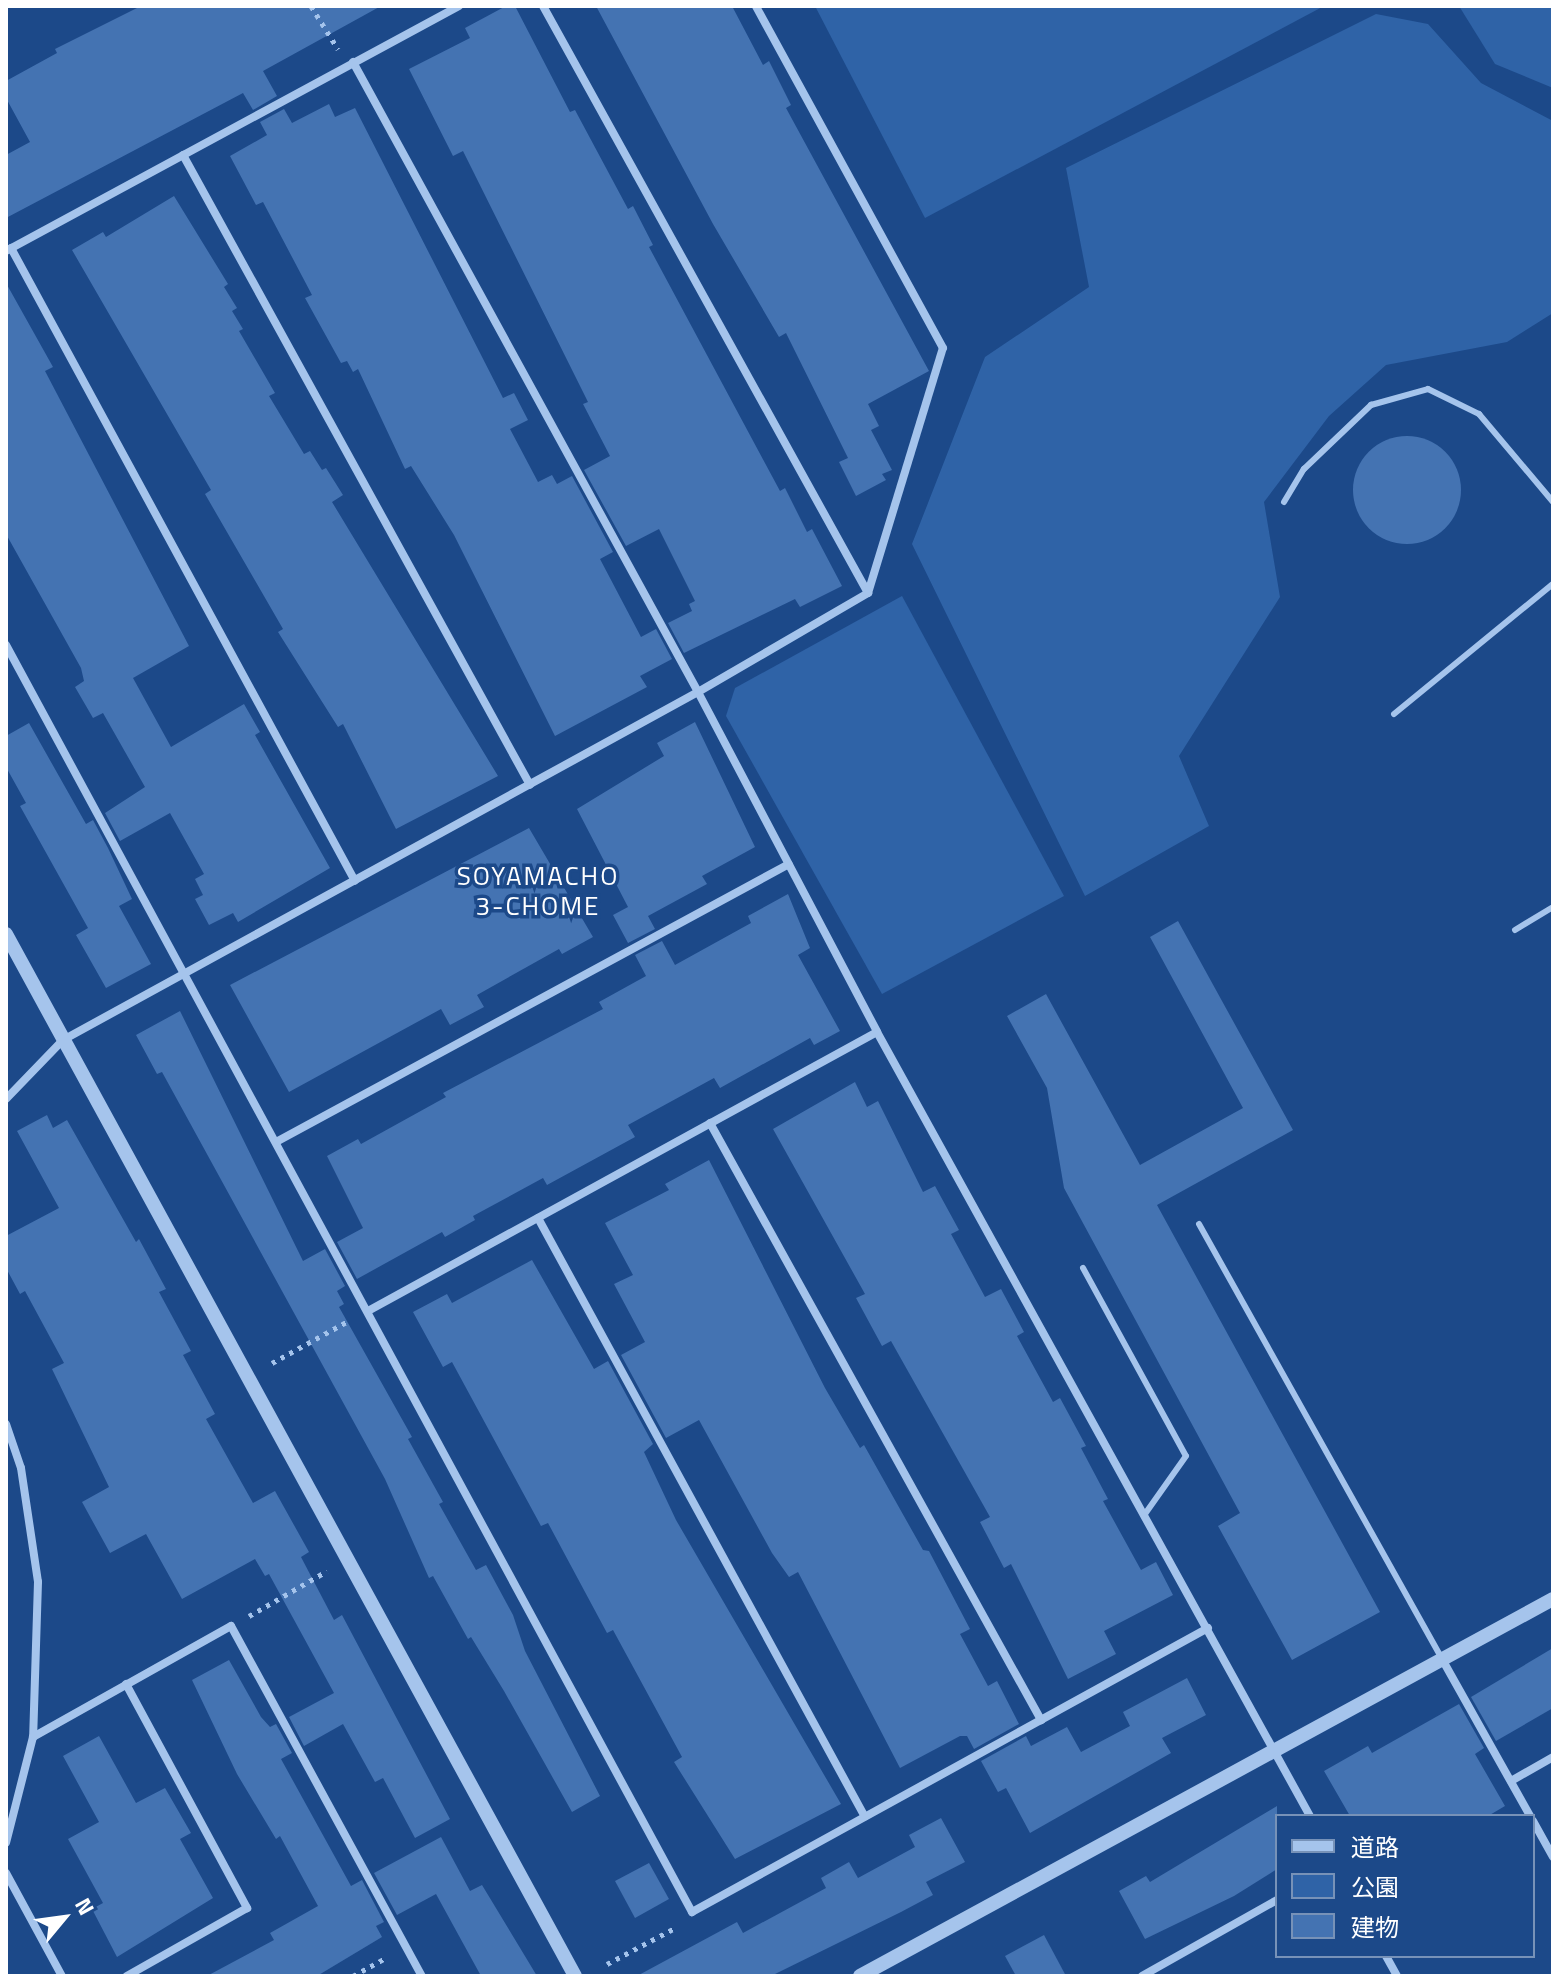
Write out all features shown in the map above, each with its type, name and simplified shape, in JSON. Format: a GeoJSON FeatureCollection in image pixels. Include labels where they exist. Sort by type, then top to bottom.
{"type":"FeatureCollection","features":[{"type":"Feature","properties":{"kind":"street"},"geometry":{"type":"LineString","coordinates":[[355,881],[8,249],[459,6]]}},
{"type":"Feature","properties":{"kind":"street"},"geometry":{"type":"LineString","coordinates":[[543,6],[868,593]]}},
{"type":"Feature","properties":{"kind":"street"},"geometry":{"type":"LineString","coordinates":[[6,1099],[63,1040],[698,692],[868,593],[943,348],[756,6]]}},
{"type":"Feature","properties":{"kind":"street"},"geometry":{"type":"LineString","coordinates":[[353,62],[698,692],[877,1032],[1309,1814]]}},
{"type":"Feature","properties":{"kind":"street"},"geometry":{"type":"LineString","coordinates":[[183,155],[530,785]]}},
{"type":"Feature","properties":{"kind":"street"},"geometry":{"type":"LineString","coordinates":[[6,645],[692,1912],[1208,1628]]}},
{"type":"Feature","properties":{"kind":"street"},"geometry":{"type":"LineString","coordinates":[[276,1142],[789,864]]}},
{"type":"Feature","properties":{"kind":"street"},"geometry":{"type":"LineString","coordinates":[[6,934],[575,1976]]}},
{"type":"Feature","properties":{"kind":"street"},"geometry":{"type":"LineString","coordinates":[[368,1311],[877,1032]]}},
{"type":"Feature","properties":{"kind":"street"},"geometry":{"type":"LineString","coordinates":[[710,1123],[1041,1720]]}},
{"type":"Feature","properties":{"kind":"street"},"geometry":{"type":"LineString","coordinates":[[538,1218],[865,1817]]}},
{"type":"Feature","properties":{"kind":"street"},"geometry":{"type":"LineString","coordinates":[[6,1424],[21,1468],[38,1582],[33,1737],[6,1843]]}},
{"type":"Feature","properties":{"kind":"street"},"geometry":{"type":"LineString","coordinates":[[860,1976],[1553,1599]]}},
{"type":"Feature","properties":{"kind":"street"},"geometry":{"type":"LineString","coordinates":[[33,1737],[231,1626],[422,1976]]}},
{"type":"Feature","properties":{"kind":"street"},"geometry":{"type":"LineString","coordinates":[[1442,1659],[1530,1814]]}},
{"type":"Feature","properties":{"kind":"street"},"geometry":{"type":"LineString","coordinates":[[126,1684],[247,1908],[127,1976]]}},
{"type":"Feature","properties":{"kind":"street"},"geometry":{"type":"LineString","coordinates":[[1511,1781],[1553,1757]]}},
{"type":"Feature","properties":{"kind":"street"},"geometry":{"type":"LineString","coordinates":[[1535,1824],[1553,1857]]}},
{"type":"Feature","properties":{"kind":"street"},"geometry":{"type":"LineString","coordinates":[[6,1873],[62,1976]]}},
{"type":"Feature","properties":{"kind":"street"},"geometry":{"type":"LineString","coordinates":[[1142,1976],[1275,1901]]}},
{"type":"Feature","properties":{"kind":"street"},"geometry":{"type":"LineString","coordinates":[[1387,1958],[1397,1976]]}},
{"type":"Feature","properties":{"kind":"street"},"geometry":{"type":"LineString","coordinates":[[1163,1964],[1170,1976]]}},
{"type":"Feature","properties":{"kind":"lane"},"geometry":{"type":"LineString","coordinates":[[1284,502],[1304,469],[1371,405],[1428,389],[1479,414],[1553,502]]}},
{"type":"Feature","properties":{"kind":"lane"},"geometry":{"type":"LineString","coordinates":[[1394,714],[1553,584]]}},
{"type":"Feature","properties":{"kind":"lane"},"geometry":{"type":"LineString","coordinates":[[1515,930],[1553,907]]}},
{"type":"Feature","properties":{"kind":"lane"},"geometry":{"type":"LineString","coordinates":[[1199,1224],[1442,1659]]}},
{"type":"Feature","properties":{"kind":"lane"},"geometry":{"type":"LineString","coordinates":[[1083,1268],[1186,1456],[1145,1514]]}},
{"type":"Feature","properties":{"kind":"path"},"geometry":{"type":"LineString","coordinates":[[311,6],[331,41],[353,62]]}},
{"type":"Feature","properties":{"kind":"path"},"geometry":{"type":"LineString","coordinates":[[272,1363],[368,1311]]}},
{"type":"Feature","properties":{"kind":"path"},"geometry":{"type":"LineString","coordinates":[[231,1626],[348,1560]]}},
{"type":"Feature","properties":{"kind":"path"},"geometry":{"type":"LineString","coordinates":[[607,1964],[684,1923],[692,1912]]}},
{"type":"Feature","properties":{"kind":"path"},"geometry":{"type":"LineString","coordinates":[[353,1976],[406,1946]]}},
{"type":"Feature","properties":{"kind":"green space"},"geometry":{"type":"Polygon","coordinates":[[[815,6],[1324,6],[925,218],[815,6]]]}},
{"type":"Feature","properties":{"kind":"green space"},"geometry":{"type":"Polygon","coordinates":[[[1459,6],[1553,6],[1553,88],[1495,64],[1459,6]]]}},
{"type":"Feature","properties":{"kind":"green space"},"geometry":{"type":"Polygon","coordinates":[[[1376,14],[1428,24],[1481,83],[1553,121],[1553,313],[1507,342],[1386,365],[1329,416],[1264,502],[1280,597],[1179,756],[1209,826],[1085,896],[912,544],[985,357],[1089,287],[1066,168],[1376,14]]]}},
{"type":"Feature","properties":{"kind":"green space"},"geometry":{"type":"Polygon","coordinates":[[[902,596],[1064,896],[882,994],[726,716],[735,688],[902,596]]]}},
{"type":"Feature","properties":{"kind":"building"},"geometry":{"type":"Polygon","coordinates":[[[141,6],[381,6],[263,71],[277,96],[253,110],[243,93],[6,218],[6,155],[30,142],[6,98],[6,81],[57,53],[55,49],[141,6]]]}},
{"type":"Feature","properties":{"kind":"building"},"geometry":{"type":"Polygon","coordinates":[[[506,6],[515,6],[570,112],[575,110],[628,209],[633,206],[653,245],[649,247],[780,491],[785,488],[807,532],[812,529],[842,586],[800,607],[795,599],[684,653],[668,623],[692,611],[689,604],[695,601],[659,529],[626,546],[584,470],[610,456],[583,404],[588,402],[463,151],[453,156],[409,69],[470,38],[465,28],[506,6]]]}},
{"type":"Feature","properties":{"kind":"building"},"geometry":{"type":"Polygon","coordinates":[[[596,6],[732,6],[763,65],[769,61],[791,105],[786,108],[929,371],[868,404],[879,426],[871,430],[892,470],[882,474],[886,480],[856,496],[839,462],[848,458],[786,333],[779,337],[713,224],[596,6]]]}},
{"type":"Feature","properties":{"kind":"building"},"geometry":{"type":"Polygon","coordinates":[[[329,104],[335,117],[355,108],[503,398],[514,393],[528,420],[510,429],[538,482],[552,475],[557,484],[572,476],[613,552],[600,559],[641,637],[656,629],[672,659],[640,676],[647,687],[555,736],[454,535],[411,466],[405,469],[358,369],[353,372],[347,361],[341,363],[305,298],[312,295],[263,202],[256,205],[230,156],[267,135],[260,122],[284,109],[292,123],[329,104]]]}},
{"type":"Feature","properties":{"kind":"building"},"geometry":{"type":"Polygon","coordinates":[[[174,196],[228,284],[224,287],[237,308],[232,311],[243,329],[239,331],[275,393],[269,396],[304,454],[310,451],[322,470],[326,468],[343,495],[332,502],[498,776],[396,829],[343,724],[338,727],[278,632],[283,629],[205,494],[211,490],[72,250],[103,232],[106,237],[174,196]]]}},
{"type":"Feature","properties":{"kind":"building"},"geometry":{"type":"Polygon","coordinates":[[[6,283],[53,367],[45,371],[189,646],[133,678],[171,747],[244,704],[260,732],[255,735],[330,868],[238,922],[233,913],[209,925],[195,899],[203,895],[195,879],[204,874],[170,813],[120,841],[105,813],[145,787],[103,713],[93,718],[75,687],[84,681],[81,668],[6,534],[6,283]]]}},
{"type":"Feature","properties":{"kind":"building"},"geometry":{"type":"Polygon","coordinates":[[[1407,436],[1428,440],[1445,452],[1457,469],[1461,490],[1457,511],[1445,528],[1428,540],[1407,544],[1386,540],[1369,528],[1357,511],[1353,490],[1357,469],[1369,452],[1386,440],[1407,436]]]}},
{"type":"Feature","properties":{"kind":"building"},"geometry":{"type":"Polygon","coordinates":[[[695,722],[755,847],[702,876],[707,884],[648,916],[655,929],[628,943],[613,915],[628,907],[577,809],[664,756],[657,743],[695,722]]]}},
{"type":"Feature","properties":{"kind":"building"},"geometry":{"type":"Polygon","coordinates":[[[29,723],[86,824],[93,820],[108,848],[132,899],[119,906],[151,964],[106,988],[76,935],[88,928],[20,806],[26,803],[6,767],[6,736],[29,723]]]}},
{"type":"Feature","properties":{"kind":"building"},"geometry":{"type":"Polygon","coordinates":[[[529,828],[593,937],[562,954],[559,949],[477,995],[484,1007],[450,1025],[441,1009],[289,1092],[230,985],[529,828]]]}},
{"type":"Feature","properties":{"kind":"building"},"geometry":{"type":"Polygon","coordinates":[[[788,894],[810,948],[798,955],[840,1031],[814,1045],[810,1038],[720,1088],[714,1078],[628,1125],[635,1137],[547,1185],[543,1178],[473,1216],[475,1220],[445,1237],[442,1232],[357,1279],[337,1242],[363,1228],[327,1156],[358,1139],[361,1144],[446,1097],[443,1093],[603,1009],[599,1002],[646,976],[635,955],[662,941],[675,965],[751,923],[748,916],[788,894]]]}},
{"type":"Feature","properties":{"kind":"building"},"geometry":{"type":"Polygon","coordinates":[[[1178,921],[1293,1130],[1157,1205],[1380,1612],[1292,1660],[1218,1526],[1240,1513],[1064,1188],[1047,1088],[1007,1016],[1046,994],[1140,1165],[1243,1108],[1150,937],[1178,921]]]}},
{"type":"Feature","properties":{"kind":"building"},"geometry":{"type":"Polygon","coordinates":[[[180,1011],[303,1261],[325,1249],[345,1286],[337,1291],[344,1304],[339,1307],[412,1437],[408,1439],[443,1502],[439,1504],[476,1570],[486,1565],[513,1615],[525,1651],[600,1796],[572,1812],[471,1637],[468,1639],[433,1576],[429,1578],[385,1479],[162,1072],[157,1074],[136,1035],[180,1011]]]}},
{"type":"Feature","properties":{"kind":"building"},"geometry":{"type":"Polygon","coordinates":[[[855,1082],[867,1107],[878,1101],[923,1192],[935,1186],[959,1230],[951,1234],[985,1297],[1001,1289],[1024,1332],[1017,1336],[1053,1402],[1060,1398],[1086,1446],[1081,1448],[1108,1499],[1103,1501],[1141,1570],[1156,1562],[1173,1595],[1104,1631],[1116,1654],[1068,1679],[1011,1564],[1004,1568],[980,1522],[990,1517],[891,1341],[882,1346],[856,1298],[865,1294],[773,1129],[855,1082]]]}},
{"type":"Feature","properties":{"kind":"building"},"geometry":{"type":"Polygon","coordinates":[[[47,1115],[53,1128],[67,1120],[136,1242],[139,1239],[166,1289],[159,1292],[191,1351],[183,1355],[215,1414],[206,1419],[253,1503],[275,1491],[309,1552],[301,1557],[334,1620],[342,1615],[450,1819],[415,1838],[383,1778],[375,1782],[343,1724],[304,1746],[289,1717],[334,1693],[269,1574],[265,1576],[255,1559],[182,1599],[146,1534],[110,1553],[82,1502],[109,1487],[52,1369],[64,1363],[25,1291],[20,1294],[6,1268],[6,1236],[59,1208],[17,1131],[47,1115]]]}},
{"type":"Feature","properties":{"kind":"building"},"geometry":{"type":"Polygon","coordinates":[[[709,1160],[825,1388],[860,1448],[864,1445],[923,1550],[929,1551],[970,1629],[960,1634],[988,1686],[997,1681],[1019,1724],[974,1749],[967,1736],[960,1736],[900,1768],[798,1572],[789,1577],[772,1553],[699,1420],[666,1438],[621,1355],[645,1342],[614,1284],[633,1275],[605,1223],[669,1190],[665,1184],[709,1160]]]}},
{"type":"Feature","properties":{"kind":"building"},"geometry":{"type":"Polygon","coordinates":[[[532,1260],[594,1369],[608,1361],[653,1444],[644,1452],[676,1520],[841,1804],[735,1859],[674,1762],[682,1757],[613,1630],[607,1633],[548,1523],[541,1526],[452,1362],[443,1367],[413,1312],[447,1294],[452,1303],[532,1260]]]}},
{"type":"Feature","properties":{"kind":"building"},"geometry":{"type":"Polygon","coordinates":[[[1553,1648],[1553,1708],[1496,1741],[1471,1697],[1553,1648]]]}},
{"type":"Feature","properties":{"kind":"building"},"geometry":{"type":"Polygon","coordinates":[[[229,1660],[261,1717],[270,1727],[276,1724],[292,1753],[281,1759],[351,1886],[362,1880],[384,1922],[376,1926],[382,1937],[317,1976],[207,1976],[274,1940],[270,1933],[318,1906],[280,1836],[276,1839],[237,1774],[192,1680],[229,1660]]]}},
{"type":"Feature","properties":{"kind":"building"},"geometry":{"type":"Polygon","coordinates":[[[1187,1678],[1206,1715],[1162,1738],[1171,1753],[1030,1833],[1006,1788],[998,1792],[981,1761],[1026,1736],[1031,1746],[1067,1727],[1081,1752],[1130,1726],[1123,1712],[1187,1678]]]}},
{"type":"Feature","properties":{"kind":"building"},"geometry":{"type":"Polygon","coordinates":[[[1459,1704],[1484,1748],[1475,1754],[1505,1806],[1491,1814],[1349,1814],[1324,1771],[1368,1746],[1372,1753],[1459,1704]]]}},
{"type":"Feature","properties":{"kind":"building"},"geometry":{"type":"Polygon","coordinates":[[[99,1736],[136,1803],[165,1788],[191,1833],[180,1839],[213,1898],[117,1957],[92,1909],[103,1903],[68,1839],[99,1822],[63,1756],[99,1736]]]}},
{"type":"Feature","properties":{"kind":"building"},"geometry":{"type":"Polygon","coordinates":[[[1277,1806],[1275,1870],[1234,1896],[1145,1939],[1119,1891],[1146,1876],[1150,1882],[1277,1806]]]}},
{"type":"Feature","properties":{"kind":"building"},"geometry":{"type":"Polygon","coordinates":[[[941,1818],[965,1862],[926,1882],[933,1895],[901,1912],[771,1976],[637,1976],[737,1922],[743,1933],[826,1888],[821,1878],[849,1862],[858,1878],[915,1847],[909,1835],[941,1818]]]}},
{"type":"Feature","properties":{"kind":"building"},"geometry":{"type":"Polygon","coordinates":[[[441,1837],[470,1891],[482,1885],[537,1976],[481,1976],[436,1894],[397,1915],[374,1873],[441,1837]]]}},
{"type":"Feature","properties":{"kind":"building"},"geometry":{"type":"Polygon","coordinates":[[[649,1863],[669,1899],[635,1918],[615,1881],[649,1863]]]}},
{"type":"Feature","properties":{"kind":"building"},"geometry":{"type":"Polygon","coordinates":[[[1044,1935],[1066,1976],[1016,1976],[1005,1956],[1044,1935]]]}},
{"type":"Feature","properties":{"kind":"district","name":"SOYAMACHO 3-CHOME"},"geometry":{"type":"Point","coordinates":[538,891]}}]}
